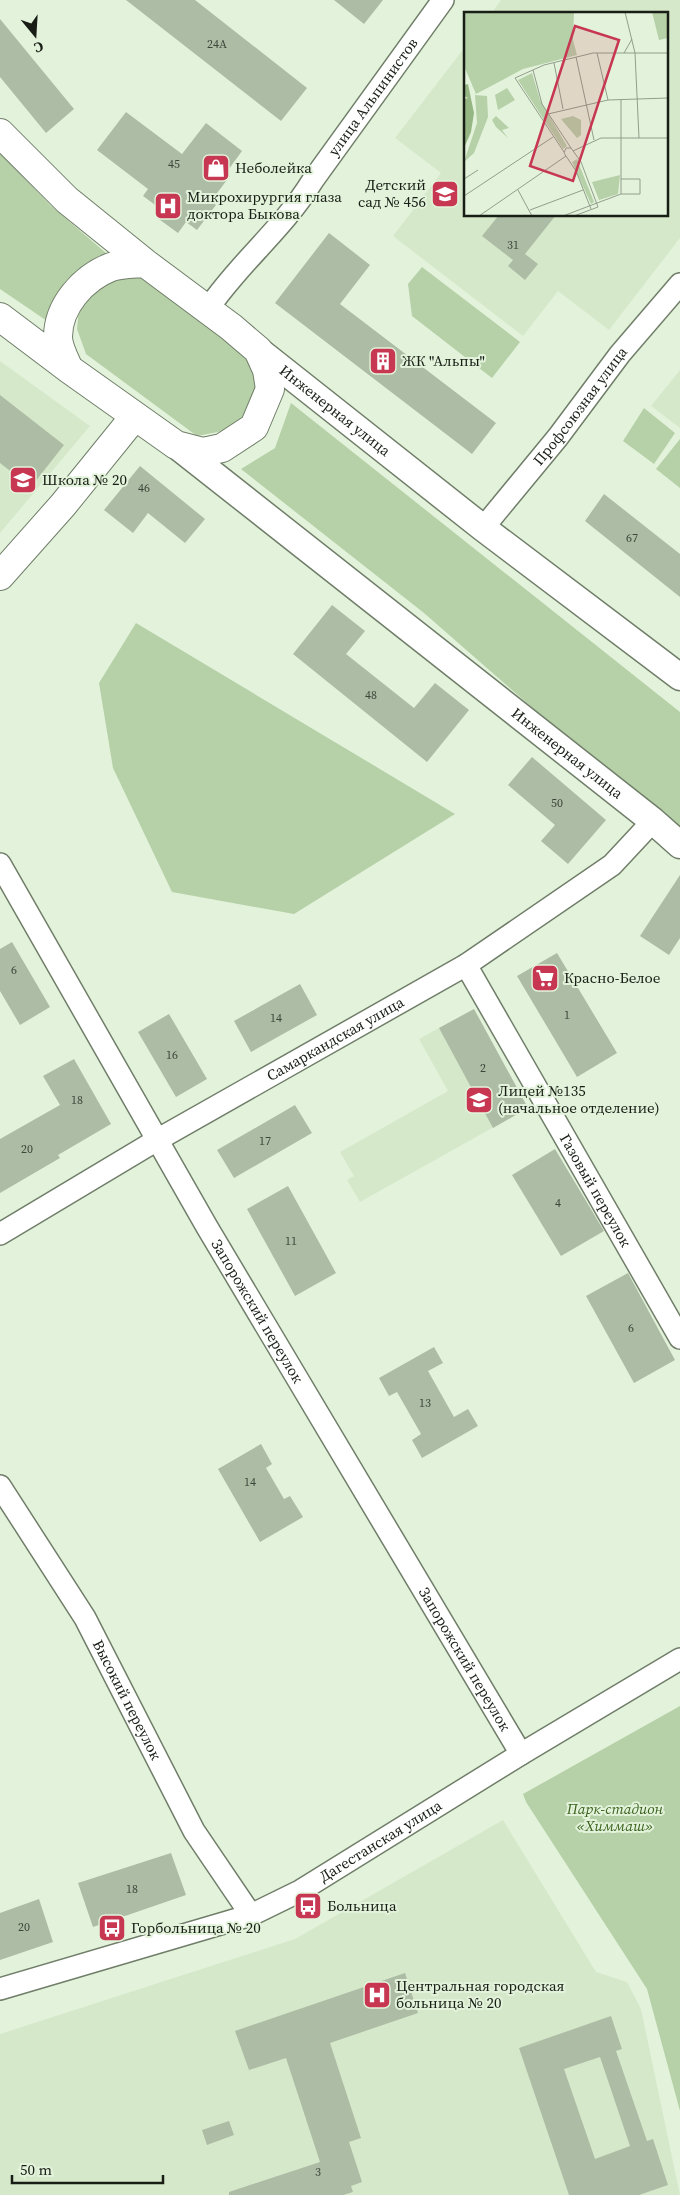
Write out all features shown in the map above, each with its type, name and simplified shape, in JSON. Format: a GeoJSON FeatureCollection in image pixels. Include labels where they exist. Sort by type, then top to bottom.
{"type":"FeatureCollection","features":[{"type":"Feature","properties":{"kind":"main road","name":"Инженерная улица"},"geometry":{"type":"LineString","coordinates":[[0,133],[67,200],[258,350]]}},
{"type":"Feature","properties":{"kind":"main road"},"geometry":{"type":"LineString","coordinates":[[69,369],[58,338],[61,315],[76,292],[85,282],[111,267],[145,263]]}},
{"type":"Feature","properties":{"kind":"main road","name":"Инженерная улица"},"geometry":{"type":"LineString","coordinates":[[0,317],[176,445]]}},
{"type":"Feature","properties":{"kind":"main road"},"geometry":{"type":"LineString","coordinates":[[176,445],[203,452],[222,448],[254,427],[270,389],[267,370],[258,350]]}},
{"type":"Feature","properties":{"kind":"main road"},"geometry":{"type":"LineString","coordinates":[[0,576],[63,506],[135,416]]}},
{"type":"Feature","properties":{"kind":"street","name":"улица Альпинистов"},"geometry":{"type":"LineString","coordinates":[[208,310],[223,288],[302,198],[443,0]]}},
{"type":"Feature","properties":{"kind":"street","name":"Профсоюзная улица"},"geometry":{"type":"LineString","coordinates":[[483,528],[558,438],[620,354],[680,284]]}},
{"type":"Feature","properties":{"kind":"street","name":"Инженерная улица"},"geometry":{"type":"LineString","coordinates":[[258,350],[483,528],[680,677]]}},
{"type":"Feature","properties":{"kind":"street","name":"Инженерная улица"},"geometry":{"type":"LineString","coordinates":[[176,445],[653,821],[680,845]]}},
{"type":"Feature","properties":{"kind":"street","name":"Самаркандская улица"},"geometry":{"type":"LineString","coordinates":[[0,1234],[157,1140],[466,965],[612,865],[653,821]]}},
{"type":"Feature","properties":{"kind":"street","name":"Запорожский переулок"},"geometry":{"type":"LineString","coordinates":[[0,864],[157,1140],[521,1754]]}},
{"type":"Feature","properties":{"kind":"street","name":"Газовый переулок"},"geometry":{"type":"LineString","coordinates":[[466,965],[680,1338]]}},
{"type":"Feature","properties":{"kind":"street","name":"Высокий переулок"},"geometry":{"type":"LineString","coordinates":[[0,1486],[85,1618],[194,1832],[251,1914]]}},
{"type":"Feature","properties":{"kind":"street","name":"Дагестанская улица"},"geometry":{"type":"LineString","coordinates":[[0,1989],[251,1914],[300,1891],[521,1754],[680,1659]]}},
{"type":"Feature","properties":{"kind":"shaded area","name":"Детский сад № 456"},"geometry":{"type":"Polygon","coordinates":[[[501,0],[680,0],[680,238],[609,330],[558,291],[523,336],[393,236],[441,173],[395,138],[464,48],[464,216],[668,216],[668,12],[492,12],[501,0]]]}},
{"type":"Feature","properties":{"kind":"shaded area","name":"Школа № 20"},"geometry":{"type":"Polygon","coordinates":[[[0,361],[90,426],[0,533],[0,361]]]}},
{"type":"Feature","properties":{"kind":"shaded area"},"geometry":{"type":"Polygon","coordinates":[[[680,370],[680,428],[651,406],[680,370]]]}},
{"type":"Feature","properties":{"kind":"shaded area","name":"Лицей №135 (начальное отделение)"},"geometry":{"type":"Polygon","coordinates":[[[474,1009],[528,1108],[360,1202],[347,1180],[354,1176],[340,1152],[448,1091],[419,1039],[474,1009]]]}},
{"type":"Feature","properties":{"kind":"shaded area","name":"Центральная городская больница № 20"},"geometry":{"type":"Polygon","coordinates":[[[503,1820],[596,1972],[627,1982],[641,2009],[680,2195],[0,2195],[0,2034],[295,1939],[503,1820]]]}},
{"type":"Feature","properties":{"kind":"green space"},"geometry":{"type":"Polygon","coordinates":[[[0,153],[50,205],[106,253],[79,269],[54,300],[50,323],[0,289],[0,153]]]}},
{"type":"Feature","properties":{"kind":"green space"},"geometry":{"type":"Polygon","coordinates":[[[422,267],[520,342],[492,378],[412,316],[408,284],[422,267]]]}},
{"type":"Feature","properties":{"kind":"green space"},"geometry":{"type":"Polygon","coordinates":[[[127,272],[144,278],[254,359],[261,381],[246,417],[223,431],[197,436],[86,354],[77,329],[79,309],[100,281],[127,272]]]}},
{"type":"Feature","properties":{"kind":"green space"},"geometry":{"type":"Polygon","coordinates":[[[291,403],[680,712],[680,837],[424,613],[241,469],[275,448],[291,403]]]}},
{"type":"Feature","properties":{"kind":"green space"},"geometry":{"type":"Polygon","coordinates":[[[644,408],[675,433],[654,464],[623,441],[644,408]]]}},
{"type":"Feature","properties":{"kind":"green space"},"geometry":{"type":"Polygon","coordinates":[[[680,439],[680,488],[656,469],[680,439]]]}},
{"type":"Feature","properties":{"kind":"green space"},"geometry":{"type":"Polygon","coordinates":[[[136,623],[455,814],[294,914],[172,892],[113,768],[99,683],[136,623]]]}},
{"type":"Feature","properties":{"kind":"green space","name":"Парк-стадион «Химмаш»"},"geometry":{"type":"Polygon","coordinates":[[[680,1706],[680,2111],[647,1989],[526,1802],[523,1794],[680,1706]]]}},
{"type":"Feature","properties":{"kind":"building"},"geometry":{"type":"Polygon","coordinates":[[[126,0],[195,0],[307,88],[281,121],[126,0]]]}},
{"type":"Feature","properties":{"kind":"building"},"geometry":{"type":"Polygon","coordinates":[[[334,0],[383,0],[364,24],[334,0]]]}},
{"type":"Feature","properties":{"kind":"building"},"geometry":{"type":"Polygon","coordinates":[[[0,19],[74,109],[46,133],[0,77],[0,19]]]}},
{"type":"Feature","properties":{"kind":"building"},"geometry":{"type":"Polygon","coordinates":[[[126,112],[182,154],[206,123],[242,151],[226,173],[230,176],[211,201],[216,205],[197,230],[186,222],[178,233],[156,217],[162,210],[143,196],[148,189],[97,150],[126,112]]]}},
{"type":"Feature","properties":{"kind":"building"},"geometry":{"type":"Polygon","coordinates":[[[498,216],[555,216],[525,254],[538,264],[525,280],[508,266],[513,260],[482,236],[498,216]]]}},
{"type":"Feature","properties":{"kind":"building","name":"ЖК \"Альпы\""},"geometry":{"type":"Polygon","coordinates":[[[329,233],[370,265],[340,304],[496,423],[472,454],[275,303],[329,233]]]}},
{"type":"Feature","properties":{"kind":"building"},"geometry":{"type":"Polygon","coordinates":[[[0,395],[64,445],[31,487],[0,463],[0,395]]]}},
{"type":"Feature","properties":{"kind":"building"},"geometry":{"type":"Polygon","coordinates":[[[140,466],[205,519],[185,543],[148,513],[133,533],[104,510],[140,466]]]}},
{"type":"Feature","properties":{"kind":"building"},"geometry":{"type":"Polygon","coordinates":[[[604,494],[680,554],[680,597],[585,521],[604,494]]]}},
{"type":"Feature","properties":{"kind":"building"},"geometry":{"type":"Polygon","coordinates":[[[332,605],[365,631],[346,654],[414,708],[435,683],[469,710],[427,762],[293,654],[332,605]]]}},
{"type":"Feature","properties":{"kind":"building"},"geometry":{"type":"Polygon","coordinates":[[[532,757],[606,820],[568,864],[541,841],[555,825],[508,785],[532,757]]]}},
{"type":"Feature","properties":{"kind":"building"},"geometry":{"type":"Polygon","coordinates":[[[680,875],[680,938],[669,955],[640,936],[680,875]]]}},
{"type":"Feature","properties":{"kind":"building"},"geometry":{"type":"Polygon","coordinates":[[[12,942],[50,1007],[20,1025],[0,991],[0,949],[12,942]]]}},
{"type":"Feature","properties":{"kind":"building"},"geometry":{"type":"Polygon","coordinates":[[[557,953],[617,1053],[577,1077],[517,976],[557,953]]]}},
{"type":"Feature","properties":{"kind":"building"},"geometry":{"type":"Polygon","coordinates":[[[300,984],[317,1015],[251,1052],[234,1021],[300,984]]]}},
{"type":"Feature","properties":{"kind":"building"},"geometry":{"type":"Polygon","coordinates":[[[474,1009],[528,1108],[493,1128],[439,1028],[474,1009]]]}},
{"type":"Feature","properties":{"kind":"building"},"geometry":{"type":"Polygon","coordinates":[[[169,1014],[207,1079],[176,1097],[138,1032],[169,1014]]]}},
{"type":"Feature","properties":{"kind":"building"},"geometry":{"type":"Polygon","coordinates":[[[74,1059],[111,1124],[58,1155],[60,1158],[0,1193],[0,1139],[60,1105],[43,1076],[74,1059]]]}},
{"type":"Feature","properties":{"kind":"building"},"geometry":{"type":"Polygon","coordinates":[[[295,1105],[312,1133],[234,1178],[217,1150],[295,1105]]]}},
{"type":"Feature","properties":{"kind":"building"},"geometry":{"type":"Polygon","coordinates":[[[555,1149],[604,1231],[561,1256],[512,1175],[555,1149]]]}},
{"type":"Feature","properties":{"kind":"building"},"geometry":{"type":"Polygon","coordinates":[[[288,1186],[336,1273],[295,1296],[247,1209],[288,1186]]]}},
{"type":"Feature","properties":{"kind":"building"},"geometry":{"type":"Polygon","coordinates":[[[628,1273],[675,1360],[634,1383],[586,1296],[628,1273]]]}},
{"type":"Feature","properties":{"kind":"building"},"geometry":{"type":"Polygon","coordinates":[[[434,1347],[443,1363],[428,1371],[454,1417],[468,1409],[478,1426],[422,1458],[412,1440],[421,1434],[397,1392],[389,1396],[379,1378],[434,1347]]]}},
{"type":"Feature","properties":{"kind":"building"},"geometry":{"type":"Polygon","coordinates":[[[261,1444],[272,1464],[266,1468],[284,1499],[290,1496],[303,1517],[260,1542],[218,1469],[261,1444]]]}},
{"type":"Feature","properties":{"kind":"building"},"geometry":{"type":"Polygon","coordinates":[[[171,1853],[186,1895],[93,1927],[78,1883],[171,1853]]]}},
{"type":"Feature","properties":{"kind":"building"},"geometry":{"type":"Polygon","coordinates":[[[39,1899],[53,1942],[0,1960],[0,1913],[39,1899]]]}},
{"type":"Feature","properties":{"kind":"building"},"geometry":{"type":"Polygon","coordinates":[[[405,1973],[418,2013],[330,2043],[361,2138],[349,2142],[362,2182],[351,2186],[353,2192],[343,2195],[229,2195],[229,2192],[320,2162],[286,2058],[249,2070],[235,2031],[405,1973]]]}},
{"type":"Feature","properties":{"kind":"building"},"geometry":{"type":"Polygon","coordinates":[[[611,2016],[622,2049],[616,2051],[647,2141],[653,2139],[668,2185],[639,2195],[569,2195],[519,2048],[611,2016]],[[600,2057],[564,2069],[595,2159],[630,2146],[600,2057]]]}},
{"type":"Feature","properties":{"kind":"building"},"geometry":{"type":"Polygon","coordinates":[[[229,2121],[234,2135],[207,2145],[202,2130],[229,2121]]]}},
{"type":"Feature","properties":{"kind":"place","name":"Неболейка"},"geometry":{"type":"Point","coordinates":[216,168]}},
{"type":"Feature","properties":{"kind":"place","name":"Детский сад № 456"},"geometry":{"type":"Point","coordinates":[445,194]}},
{"type":"Feature","properties":{"kind":"place","name":"Микрохирургия глаза доктора Быкова"},"geometry":{"type":"Point","coordinates":[168,206]}},
{"type":"Feature","properties":{"kind":"place","name":"ЖК \"Альпы\""},"geometry":{"type":"Point","coordinates":[383,361]}},
{"type":"Feature","properties":{"kind":"place","name":"Школа № 20"},"geometry":{"type":"Point","coordinates":[23,480]}},
{"type":"Feature","properties":{"kind":"place","name":"Красно-Белое"},"geometry":{"type":"Point","coordinates":[545,978]}},
{"type":"Feature","properties":{"kind":"place","name":"Лицей №135 (начальное отделение)"},"geometry":{"type":"Point","coordinates":[479,1100]}},
{"type":"Feature","properties":{"kind":"place","name":"Больница"},"geometry":{"type":"Point","coordinates":[308,1906]}},
{"type":"Feature","properties":{"kind":"place","name":"Горбольница № 20"},"geometry":{"type":"Point","coordinates":[112,1928]}},
{"type":"Feature","properties":{"kind":"place","name":"Центральная городская больница № 20"},"geometry":{"type":"Point","coordinates":[377,1995]}}]}
